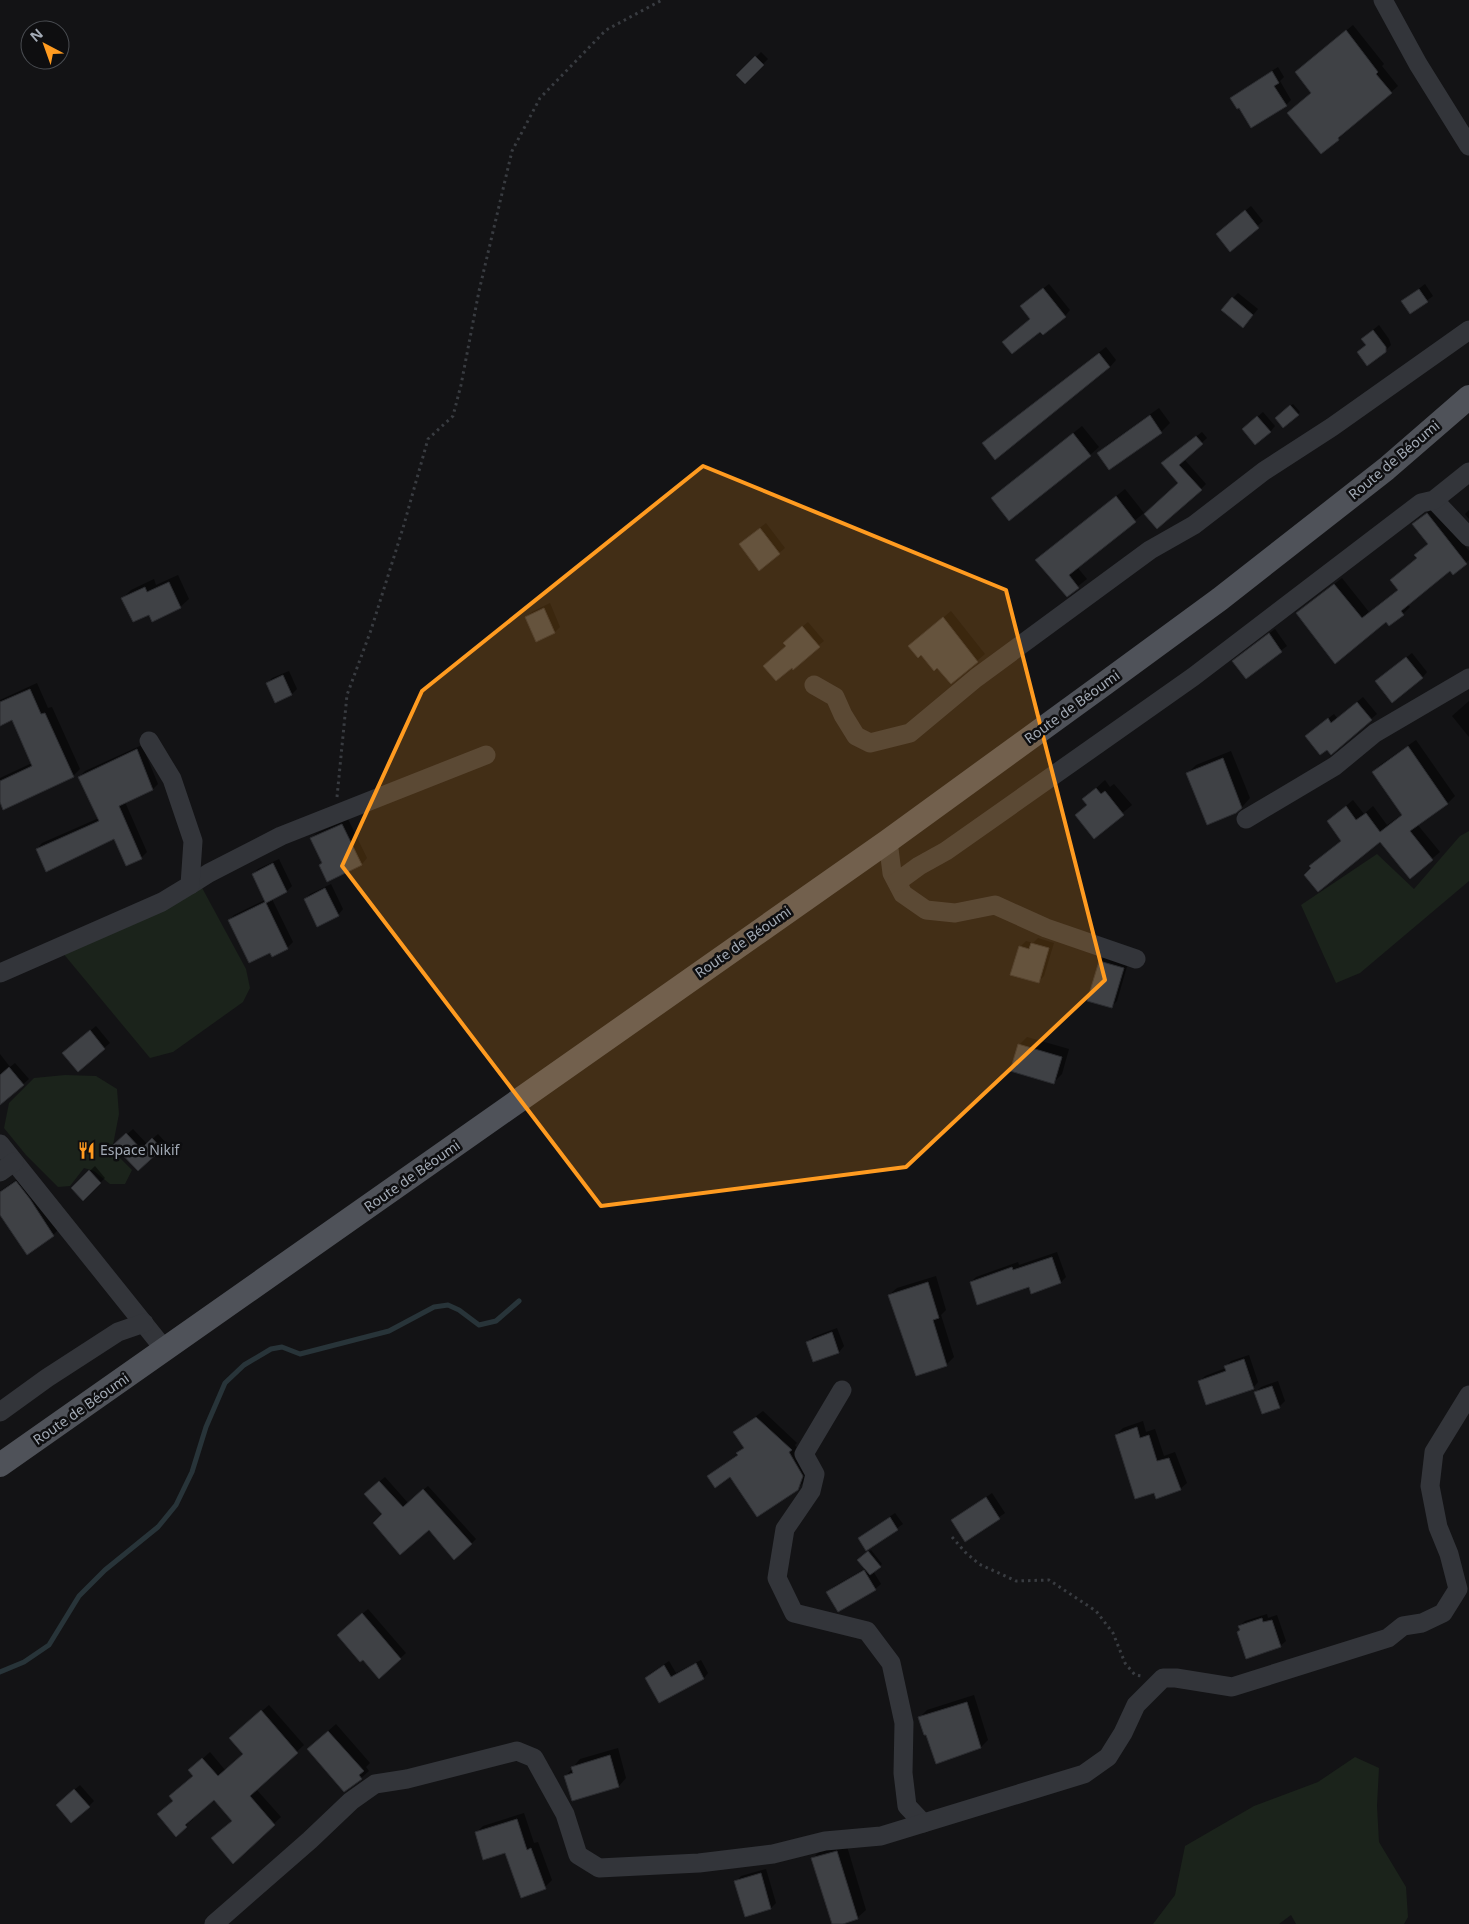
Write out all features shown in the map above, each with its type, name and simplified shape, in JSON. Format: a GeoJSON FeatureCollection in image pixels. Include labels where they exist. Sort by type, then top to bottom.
{"type":"FeatureCollection","features":[{"type":"Feature","properties":{"kind":"main road","name":"Route de Béoumi"},"geometry":{"type":"LineString","coordinates":[[0,1465],[888,841],[1220,599],[1386,469],[1469,397]]}},
{"type":"Feature","properties":{"kind":"street"},"geometry":{"type":"LineString","coordinates":[[1383,0],[1418,64],[1469,146]]}},
{"type":"Feature","properties":{"kind":"street"},"geometry":{"type":"LineString","coordinates":[[814,685],[835,697],[856,736],[870,743],[910,734],[976,678],[1150,550],[1194,525],[1264,471],[1332,428],[1469,330]]}},
{"type":"Feature","properties":{"kind":"street"},"geometry":{"type":"LineString","coordinates":[[897,882],[970,834],[1193,677],[1421,503],[1434,500],[1469,472]]}},
{"type":"Feature","properties":{"kind":"street"},"geometry":{"type":"LineString","coordinates":[[1434,500],[1469,537]]}},
{"type":"Feature","properties":{"kind":"street"},"geometry":{"type":"LineString","coordinates":[[1246,819],[1335,766],[1375,733],[1469,678]]}},
{"type":"Feature","properties":{"kind":"street"},"geometry":{"type":"LineString","coordinates":[[150,741],[172,779],[193,841],[190,885]]}},
{"type":"Feature","properties":{"kind":"street"},"geometry":{"type":"LineString","coordinates":[[0,973],[162,902],[208,873],[281,836],[486,755]]}},
{"type":"Feature","properties":{"kind":"street"},"geometry":{"type":"LineString","coordinates":[[888,841],[892,873],[903,894],[926,910],[955,914],[995,905],[1046,928],[1136,959]]}},
{"type":"Feature","properties":{"kind":"street"},"geometry":{"type":"LineString","coordinates":[[0,1144],[7,1167],[166,1350]]}},
{"type":"Feature","properties":{"kind":"street"},"geometry":{"type":"LineString","coordinates":[[0,1412],[47,1378],[118,1332],[144,1323]]}},
{"type":"Feature","properties":{"kind":"street"},"geometry":{"type":"LineString","coordinates":[[842,1390],[804,1454],[815,1474],[811,1491],[785,1529],[777,1578],[794,1613],[866,1630],[891,1663],[904,1723],[903,1773],[908,1806],[922,1823]]}},
{"type":"Feature","properties":{"kind":"street"},"geometry":{"type":"LineString","coordinates":[[214,1924],[310,1840],[351,1801],[375,1784],[407,1779],[517,1751],[534,1758],[565,1814],[578,1856],[599,1868],[699,1862],[773,1854],[825,1841],[881,1836],[1084,1774],[1108,1757],[1123,1734],[1136,1705],[1163,1678],[1176,1678],[1232,1687],[1388,1638],[1403,1626],[1422,1623],[1443,1613],[1458,1589],[1438,1527],[1430,1486],[1434,1452],[1469,1395]]}},
{"type":"Feature","properties":{"kind":"path"},"geometry":{"type":"LineString","coordinates":[[336,814],[347,695],[371,630],[428,439],[453,416],[461,385],[479,291],[512,151],[540,98],[606,30],[662,0]]}},
{"type":"Feature","properties":{"kind":"path"},"geometry":{"type":"LineString","coordinates":[[952,1537],[979,1564],[1016,1581],[1049,1580],[1096,1611],[1113,1633],[1125,1663],[1135,1675],[1163,1678]]}},
{"type":"Feature","properties":{"kind":"highlighted area"},"geometry":{"type":"Polygon","coordinates":[[[703,466],[1006,590],[1105,980],[906,1167],[601,1206],[342,866],[422,691],[703,466]]]}},
{"type":"Feature","properties":{"kind":"shaded area"},"geometry":{"type":"Polygon","coordinates":[[[1469,831],[1469,881],[1360,973],[1336,983],[1301,905],[1377,854],[1414,889],[1460,836],[1469,831]]]}},
{"type":"Feature","properties":{"kind":"shaded area"},"geometry":{"type":"Polygon","coordinates":[[[194,873],[246,969],[250,988],[243,1002],[173,1052],[150,1058],[62,952],[194,873]]]}},
{"type":"Feature","properties":{"kind":"shaded area"},"geometry":{"type":"Polygon","coordinates":[[[65,1075],[96,1076],[117,1089],[119,1114],[113,1145],[118,1156],[132,1170],[125,1184],[110,1184],[94,1171],[84,1168],[70,1186],[58,1187],[26,1155],[4,1128],[9,1103],[34,1078],[65,1075]]]}},
{"type":"Feature","properties":{"kind":"shaded area"},"geometry":{"type":"Polygon","coordinates":[[[1355,1757],[1379,1768],[1377,1806],[1379,1842],[1406,1887],[1408,1917],[1404,1924],[1296,1924],[1291,1915],[1279,1924],[1153,1924],[1175,1895],[1185,1846],[1254,1806],[1318,1782],[1355,1757]]]}},
{"type":"Feature","properties":{"kind":"building"},"geometry":{"type":"Polygon","coordinates":[[[1346,30],[1378,72],[1376,74],[1392,93],[1321,154],[1287,113],[1311,93],[1295,72],[1346,30]]]}},
{"type":"Feature","properties":{"kind":"building"},"geometry":{"type":"Polygon","coordinates":[[[755,56],[764,65],[745,84],[736,75],[755,56]]]}},
{"type":"Feature","properties":{"kind":"building"},"geometry":{"type":"Polygon","coordinates":[[[1272,71],[1279,83],[1274,86],[1287,106],[1251,128],[1239,108],[1237,109],[1230,98],[1272,71]]]}},
{"type":"Feature","properties":{"kind":"building"},"geometry":{"type":"Polygon","coordinates":[[[1245,210],[1259,228],[1230,252],[1216,234],[1245,210]]]}},
{"type":"Feature","properties":{"kind":"building"},"geometry":{"type":"Polygon","coordinates":[[[1043,288],[1066,317],[1043,335],[1040,332],[1012,354],[1002,342],[1030,319],[1020,306],[1043,288]]]}},
{"type":"Feature","properties":{"kind":"building"},"geometry":{"type":"Polygon","coordinates":[[[1419,289],[1428,302],[1410,314],[1401,301],[1419,289]]]}},
{"type":"Feature","properties":{"kind":"building"},"geometry":{"type":"Polygon","coordinates":[[[1232,297],[1253,315],[1243,328],[1221,310],[1232,297]]]}},
{"type":"Feature","properties":{"kind":"building"},"geometry":{"type":"Polygon","coordinates":[[[1373,330],[1386,347],[1386,352],[1367,366],[1357,352],[1366,345],[1361,339],[1373,330]]]}},
{"type":"Feature","properties":{"kind":"building"},"geometry":{"type":"Polygon","coordinates":[[[1099,353],[1110,367],[995,460],[982,443],[1099,353]]]}},
{"type":"Feature","properties":{"kind":"building"},"geometry":{"type":"Polygon","coordinates":[[[1290,405],[1299,415],[1283,428],[1275,418],[1290,405]]]}},
{"type":"Feature","properties":{"kind":"building"},"geometry":{"type":"Polygon","coordinates":[[[1150,415],[1162,433],[1109,470],[1097,453],[1150,415]]]}},
{"type":"Feature","properties":{"kind":"building"},"geometry":{"type":"Polygon","coordinates":[[[1257,416],[1271,432],[1255,445],[1242,429],[1257,416]]]}},
{"type":"Feature","properties":{"kind":"building"},"geometry":{"type":"Polygon","coordinates":[[[1073,433],[1091,456],[1009,521],[991,498],[1073,433]]]}},
{"type":"Feature","properties":{"kind":"building"},"geometry":{"type":"Polygon","coordinates":[[[1196,436],[1203,444],[1179,465],[1202,490],[1157,529],[1144,514],[1178,483],[1161,463],[1196,436]]]}},
{"type":"Feature","properties":{"kind":"building"},"geometry":{"type":"Polygon","coordinates":[[[1116,496],[1136,522],[1069,575],[1079,588],[1067,597],[1035,560],[1116,496]]]}},
{"type":"Feature","properties":{"kind":"building"},"geometry":{"type":"Polygon","coordinates":[[[1427,513],[1467,564],[1453,575],[1450,571],[1401,611],[1404,615],[1389,626],[1386,622],[1335,664],[1296,613],[1334,584],[1362,618],[1398,590],[1390,580],[1417,558],[1414,555],[1428,544],[1412,524],[1427,513]]]}},
{"type":"Feature","properties":{"kind":"building"},"geometry":{"type":"Polygon","coordinates":[[[760,528],[780,554],[759,571],[739,544],[760,528]]]}},
{"type":"Feature","properties":{"kind":"building"},"geometry":{"type":"Polygon","coordinates":[[[169,582],[181,608],[152,622],[149,615],[133,622],[121,598],[145,587],[147,592],[169,582]]]}},
{"type":"Feature","properties":{"kind":"building"},"geometry":{"type":"Polygon","coordinates":[[[544,608],[555,633],[536,642],[525,617],[544,608]]]}},
{"type":"Feature","properties":{"kind":"building"},"geometry":{"type":"Polygon","coordinates":[[[943,617],[978,662],[951,684],[937,668],[934,671],[921,655],[918,658],[908,646],[943,617]]]}},
{"type":"Feature","properties":{"kind":"building"},"geometry":{"type":"Polygon","coordinates":[[[802,626],[820,647],[793,670],[792,668],[776,681],[763,666],[786,646],[783,643],[802,626]]]}},
{"type":"Feature","properties":{"kind":"building"},"geometry":{"type":"Polygon","coordinates":[[[1269,633],[1282,652],[1246,679],[1232,661],[1269,633]]]}},
{"type":"Feature","properties":{"kind":"building"},"geometry":{"type":"Polygon","coordinates":[[[1406,657],[1423,678],[1392,703],[1375,681],[1406,657]]]}},
{"type":"Feature","properties":{"kind":"building"},"geometry":{"type":"Polygon","coordinates":[[[283,675],[292,695],[275,703],[266,683],[283,675]]]}},
{"type":"Feature","properties":{"kind":"building"},"geometry":{"type":"Polygon","coordinates":[[[30,689],[41,714],[45,713],[74,777],[3,810],[0,802],[0,781],[32,766],[12,720],[0,726],[0,702],[30,689]]]}},
{"type":"Feature","properties":{"kind":"building"},"geometry":{"type":"Polygon","coordinates":[[[1357,702],[1372,720],[1331,755],[1327,750],[1320,755],[1305,736],[1328,718],[1331,723],[1357,702]]]}},
{"type":"Feature","properties":{"kind":"building"},"geometry":{"type":"Polygon","coordinates":[[[1408,746],[1448,804],[1410,831],[1433,860],[1410,879],[1380,842],[1318,892],[1304,875],[1311,868],[1309,866],[1341,841],[1327,821],[1346,806],[1356,820],[1366,813],[1380,832],[1402,815],[1372,772],[1408,746]]]}},
{"type":"Feature","properties":{"kind":"building"},"geometry":{"type":"Polygon","coordinates":[[[137,749],[153,790],[119,806],[142,859],[126,866],[114,839],[46,872],[36,849],[99,821],[78,777],[137,749]]]}},
{"type":"Feature","properties":{"kind":"building"},"geometry":{"type":"Polygon","coordinates":[[[1223,758],[1242,808],[1236,813],[1207,825],[1186,773],[1223,758]]]}},
{"type":"Feature","properties":{"kind":"building"},"geometry":{"type":"Polygon","coordinates":[[[1096,788],[1101,794],[1105,791],[1124,815],[1094,839],[1075,815],[1087,805],[1082,799],[1096,788]]]}},
{"type":"Feature","properties":{"kind":"building"},"geometry":{"type":"Polygon","coordinates":[[[342,824],[362,865],[327,882],[319,865],[322,863],[310,838],[342,824]]]}},
{"type":"Feature","properties":{"kind":"building"},"geometry":{"type":"Polygon","coordinates":[[[273,863],[287,892],[266,903],[288,949],[272,957],[270,953],[249,963],[228,920],[265,902],[252,874],[273,863]]]}},
{"type":"Feature","properties":{"kind":"building"},"geometry":{"type":"Polygon","coordinates":[[[325,888],[339,916],[317,927],[304,899],[325,888]]]}},
{"type":"Feature","properties":{"kind":"building"},"geometry":{"type":"Polygon","coordinates":[[[1031,943],[1049,948],[1039,983],[1010,975],[1019,946],[1029,949],[1031,943]]]}},
{"type":"Feature","properties":{"kind":"building"},"geometry":{"type":"Polygon","coordinates":[[[1099,961],[1124,968],[1112,1008],[1087,1001],[1099,961]]]}},
{"type":"Feature","properties":{"kind":"building"},"geometry":{"type":"Polygon","coordinates":[[[90,1030],[105,1049],[78,1072],[62,1053],[90,1030]]]}},
{"type":"Feature","properties":{"kind":"building"},"geometry":{"type":"Polygon","coordinates":[[[1018,1044],[1062,1057],[1054,1084],[1010,1071],[1018,1044]]]}},
{"type":"Feature","properties":{"kind":"building"},"geometry":{"type":"Polygon","coordinates":[[[9,1067],[24,1085],[0,1105],[0,1075],[9,1067]]]}},
{"type":"Feature","properties":{"kind":"building"},"geometry":{"type":"Polygon","coordinates":[[[126,1133],[141,1149],[152,1138],[162,1149],[138,1171],[113,1145],[126,1133]]]}},
{"type":"Feature","properties":{"kind":"building"},"geometry":{"type":"Polygon","coordinates":[[[89,1170],[101,1183],[83,1201],[71,1188],[89,1170]]]}},
{"type":"Feature","properties":{"kind":"building"},"geometry":{"type":"Polygon","coordinates":[[[16,1181],[54,1236],[27,1255],[0,1215],[0,1192],[16,1181]]]}},
{"type":"Feature","properties":{"kind":"building"},"geometry":{"type":"Polygon","coordinates":[[[1052,1257],[1061,1283],[1031,1294],[1029,1287],[977,1305],[970,1282],[1012,1267],[1013,1270],[1052,1257]]]}},
{"type":"Feature","properties":{"kind":"building"},"geometry":{"type":"Polygon","coordinates":[[[928,1282],[939,1318],[933,1320],[947,1366],[916,1376],[888,1295],[928,1282]]]}},
{"type":"Feature","properties":{"kind":"building"},"geometry":{"type":"Polygon","coordinates":[[[832,1332],[839,1353],[813,1362],[806,1342],[832,1332]]]}},
{"type":"Feature","properties":{"kind":"building"},"geometry":{"type":"Polygon","coordinates":[[[1244,1359],[1254,1389],[1206,1405],[1198,1381],[1226,1371],[1224,1366],[1244,1359]]]}},
{"type":"Feature","properties":{"kind":"building"},"geometry":{"type":"Polygon","coordinates":[[[1272,1386],[1280,1408],[1262,1414],[1254,1392],[1272,1386]]]}},
{"type":"Feature","properties":{"kind":"building"},"geometry":{"type":"Polygon","coordinates":[[[756,1417],[792,1450],[789,1452],[803,1476],[798,1490],[757,1517],[730,1477],[715,1488],[707,1476],[738,1455],[736,1453],[744,1448],[733,1432],[756,1417]]]}},
{"type":"Feature","properties":{"kind":"building"},"geometry":{"type":"Polygon","coordinates":[[[1137,1427],[1140,1438],[1149,1435],[1157,1461],[1169,1458],[1181,1490],[1156,1499],[1154,1493],[1135,1499],[1115,1435],[1137,1427]]]}},
{"type":"Feature","properties":{"kind":"building"},"geometry":{"type":"Polygon","coordinates":[[[379,1481],[403,1507],[423,1489],[472,1544],[454,1560],[429,1530],[400,1555],[373,1523],[382,1514],[364,1494],[379,1481]]]}},
{"type":"Feature","properties":{"kind":"building"},"geometry":{"type":"Polygon","coordinates":[[[986,1497],[1000,1519],[965,1542],[951,1520],[986,1497]]]}},
{"type":"Feature","properties":{"kind":"building"},"geometry":{"type":"Polygon","coordinates":[[[890,1517],[898,1530],[866,1551],[858,1538],[890,1517]]]}},
{"type":"Feature","properties":{"kind":"building"},"geometry":{"type":"Polygon","coordinates":[[[868,1551],[881,1567],[870,1575],[857,1560],[868,1551]]]}},
{"type":"Feature","properties":{"kind":"building"},"geometry":{"type":"Polygon","coordinates":[[[864,1570],[876,1590],[838,1612],[826,1592],[864,1570]]]}},
{"type":"Feature","properties":{"kind":"building"},"geometry":{"type":"Polygon","coordinates":[[[362,1613],[401,1659],[379,1679],[363,1660],[360,1662],[337,1635],[362,1613]]]}},
{"type":"Feature","properties":{"kind":"building"},"geometry":{"type":"Polygon","coordinates":[[[1262,1618],[1263,1622],[1272,1620],[1281,1647],[1246,1659],[1237,1632],[1240,1630],[1238,1626],[1262,1618]]]}},
{"type":"Feature","properties":{"kind":"building"},"geometry":{"type":"Polygon","coordinates":[[[696,1663],[704,1679],[659,1703],[645,1678],[664,1665],[671,1677],[696,1663]]]}},
{"type":"Feature","properties":{"kind":"building"},"geometry":{"type":"Polygon","coordinates":[[[967,1702],[981,1748],[936,1764],[918,1717],[967,1702]]]}},
{"type":"Feature","properties":{"kind":"building"},"geometry":{"type":"Polygon","coordinates":[[[261,1710],[298,1753],[250,1796],[275,1825],[233,1864],[211,1838],[232,1821],[214,1800],[185,1825],[187,1827],[176,1837],[157,1814],[173,1801],[169,1796],[193,1776],[188,1770],[202,1758],[218,1776],[243,1754],[229,1738],[261,1710]]]}},
{"type":"Feature","properties":{"kind":"building"},"geometry":{"type":"Polygon","coordinates":[[[328,1731],[364,1771],[359,1775],[362,1779],[344,1792],[307,1749],[328,1731]]]}},
{"type":"Feature","properties":{"kind":"building"},"geometry":{"type":"Polygon","coordinates":[[[610,1755],[619,1787],[572,1801],[564,1776],[573,1773],[571,1767],[610,1755]]]}},
{"type":"Feature","properties":{"kind":"building"},"geometry":{"type":"Polygon","coordinates":[[[74,1789],[90,1807],[71,1823],[56,1805],[74,1789]]]}},
{"type":"Feature","properties":{"kind":"building"},"geometry":{"type":"Polygon","coordinates":[[[517,1819],[527,1850],[531,1848],[546,1889],[521,1898],[505,1853],[483,1860],[475,1832],[517,1819]]]}},
{"type":"Feature","properties":{"kind":"building"},"geometry":{"type":"Polygon","coordinates":[[[837,1851],[858,1919],[843,1924],[832,1924],[811,1858],[837,1851]]]}},
{"type":"Feature","properties":{"kind":"building"},"geometry":{"type":"Polygon","coordinates":[[[761,1873],[771,1909],[745,1917],[734,1881],[761,1873]]]}},
{"type":"Feature","properties":{"kind":"waterway"},"geometry":{"type":"LineString","coordinates":[[0,1672],[24,1662],[49,1645],[79,1596],[105,1570],[158,1527],[176,1505],[192,1472],[206,1427],[225,1383],[244,1365],[271,1349],[282,1347],[300,1354],[389,1331],[434,1307],[448,1305],[459,1310],[479,1325],[496,1321],[519,1301]]}},
{"type":"Feature","properties":{"kind":"place","name":"Espace Nikif"},"geometry":{"type":"Point","coordinates":[86,1150]}}]}
